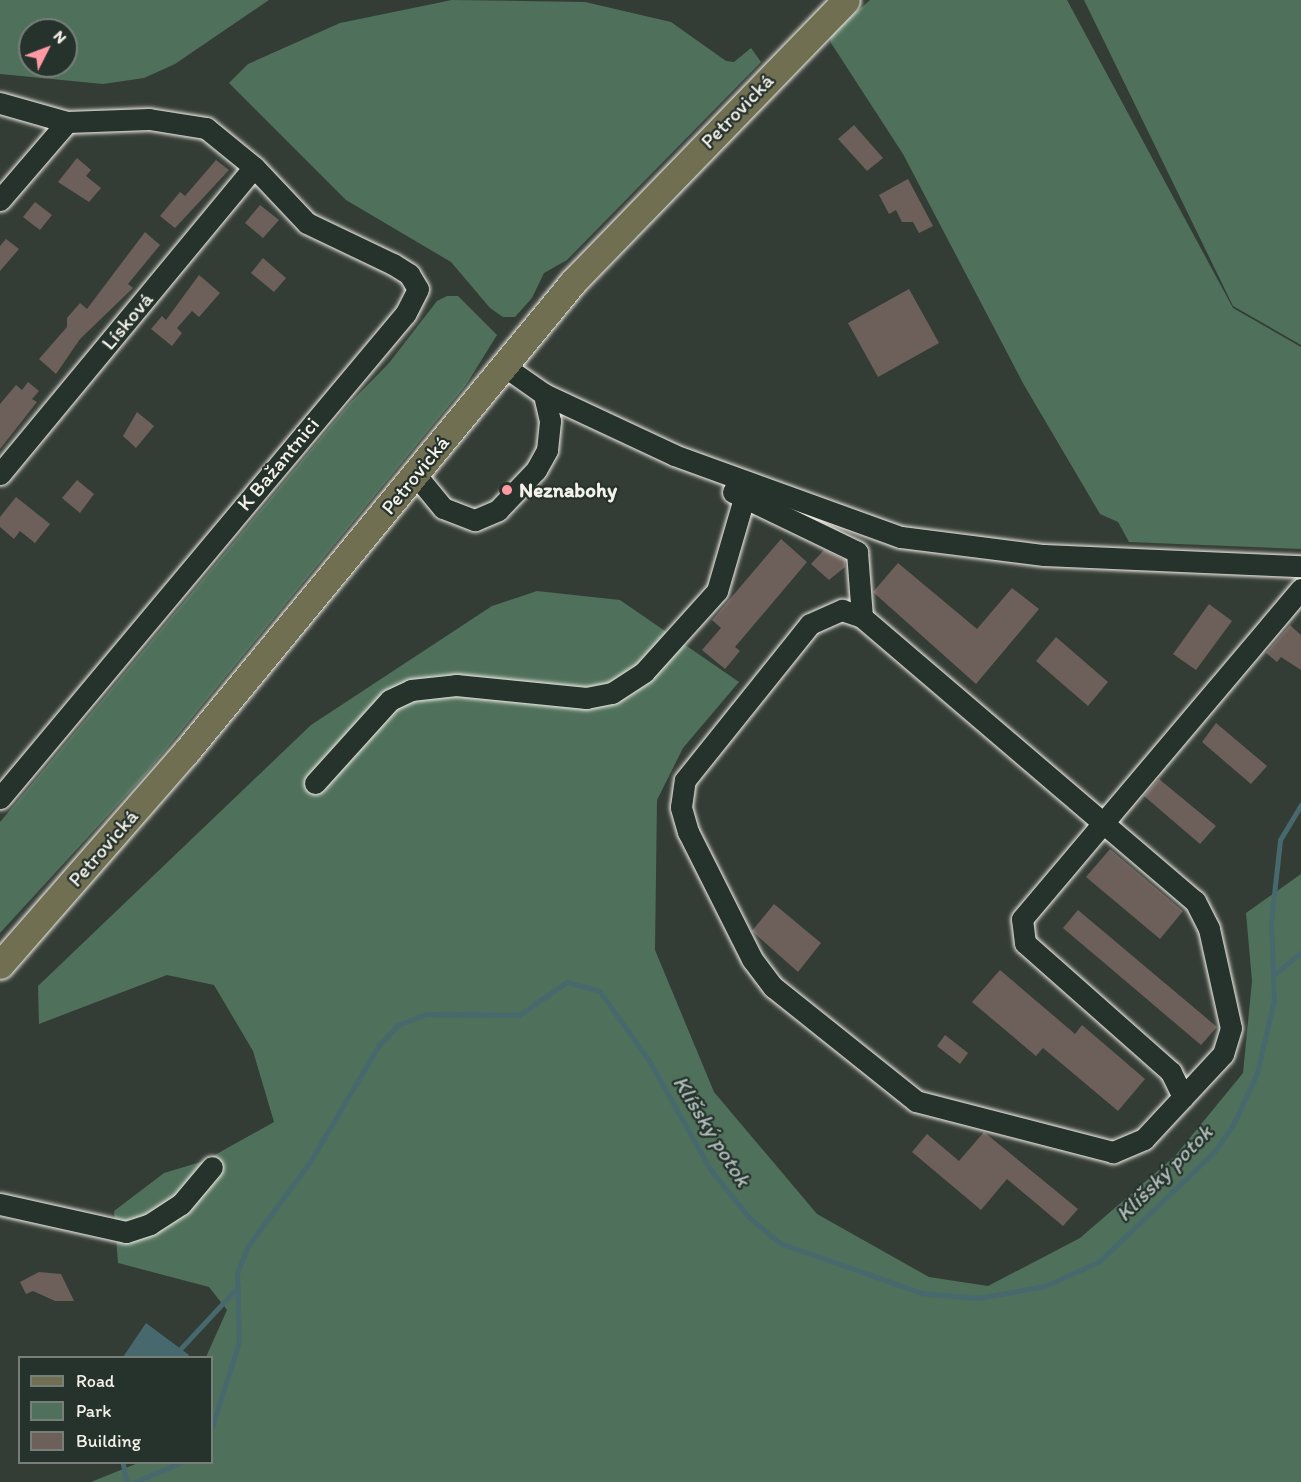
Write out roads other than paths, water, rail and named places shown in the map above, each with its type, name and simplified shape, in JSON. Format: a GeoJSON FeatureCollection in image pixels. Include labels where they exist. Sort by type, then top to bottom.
{"type":"FeatureCollection","features":[{"type":"Feature","properties":{"kind":"main road","name":"Petrovická"},"geometry":{"type":"LineString","coordinates":[[0,965],[186,753],[573,282],[846,0]]}},
{"type":"Feature","properties":{"kind":"street","name":"K Bažantnici"},"geometry":{"type":"LineString","coordinates":[[0,103],[67,122],[149,119],[206,128],[254,168],[307,223],[393,264],[416,282],[417,294],[0,798]]}},
{"type":"Feature","properties":{"kind":"street"},"geometry":{"type":"LineString","coordinates":[[0,200],[67,122]]}},
{"type":"Feature","properties":{"kind":"street","name":"Lísková"},"geometry":{"type":"LineString","coordinates":[[0,474],[254,168]]}},
{"type":"Feature","properties":{"kind":"street"},"geometry":{"type":"LineString","coordinates":[[504,366],[544,394],[674,455],[901,537],[1044,555],[1301,566]]}},
{"type":"Feature","properties":{"kind":"street"},"geometry":{"type":"LineString","coordinates":[[415,474],[443,508],[475,520],[498,510],[536,470],[547,450],[550,421],[544,394]]}},
{"type":"Feature","properties":{"kind":"street"},"geometry":{"type":"LineString","coordinates":[[674,455],[744,498],[856,552],[862,616]]}},
{"type":"Feature","properties":{"kind":"street"},"geometry":{"type":"LineString","coordinates":[[315,783],[390,700],[411,690],[456,685],[586,698],[612,693],[644,672],[717,591],[744,498]]}},
{"type":"Feature","properties":{"kind":"street"},"geometry":{"type":"LineString","coordinates":[[1183,1097],[1171,1072],[1025,943],[1022,919],[1301,589]]}},
{"type":"Feature","properties":{"kind":"street"},"geometry":{"type":"LineString","coordinates":[[842,610],[862,616],[1105,823],[1195,901],[1209,929],[1231,1028],[1223,1054],[1144,1138],[1113,1152],[942,1111],[916,1101],[791,1002],[752,959],[688,832],[681,807],[685,780],[810,624],[842,610]]}},
{"type":"Feature","properties":{"kind":"street"},"geometry":{"type":"LineString","coordinates":[[0,1204],[126,1232],[150,1224],[181,1204],[212,1167]]}},
{"type":"Feature","properties":{"kind":"water"},"geometry":{"type":"Polygon","coordinates":[[[146,1323],[189,1355],[188,1356],[124,1356],[146,1323]]]}},
{"type":"Feature","properties":{"kind":"waterway","name":"Klíšský potok"},"geometry":{"type":"LineString","coordinates":[[213,1424],[239,1342],[237,1273],[248,1246],[310,1162],[379,1045],[398,1025],[427,1014],[519,1015],[567,982],[600,991],[649,1060],[711,1170],[749,1217],[780,1243],[922,1293],[979,1298],[1045,1286],[1100,1261],[1214,1152],[1233,1125],[1257,1073],[1274,1000],[1271,922],[1280,840],[1301,805]]}},
{"type":"Feature","properties":{"kind":"waterway"},"geometry":{"type":"LineString","coordinates":[[1274,975],[1301,952]]}},
{"type":"Feature","properties":{"kind":"waterway"},"geometry":{"type":"LineString","coordinates":[[174,1356],[238,1287]]}},
{"type":"Feature","properties":{"kind":"waterway"},"geometry":{"type":"LineString","coordinates":[[123,1464],[127,1482]]}},
{"type":"Feature","properties":{"kind":"waterway","name":"Klíšský potok"},"geometry":{"type":"LineString","coordinates":[[135,1482],[177,1464]]}},
{"type":"Feature","properties":{"kind":"place","name":"Neznabohy"},"geometry":{"type":"Point","coordinates":[507,490]}}]}
